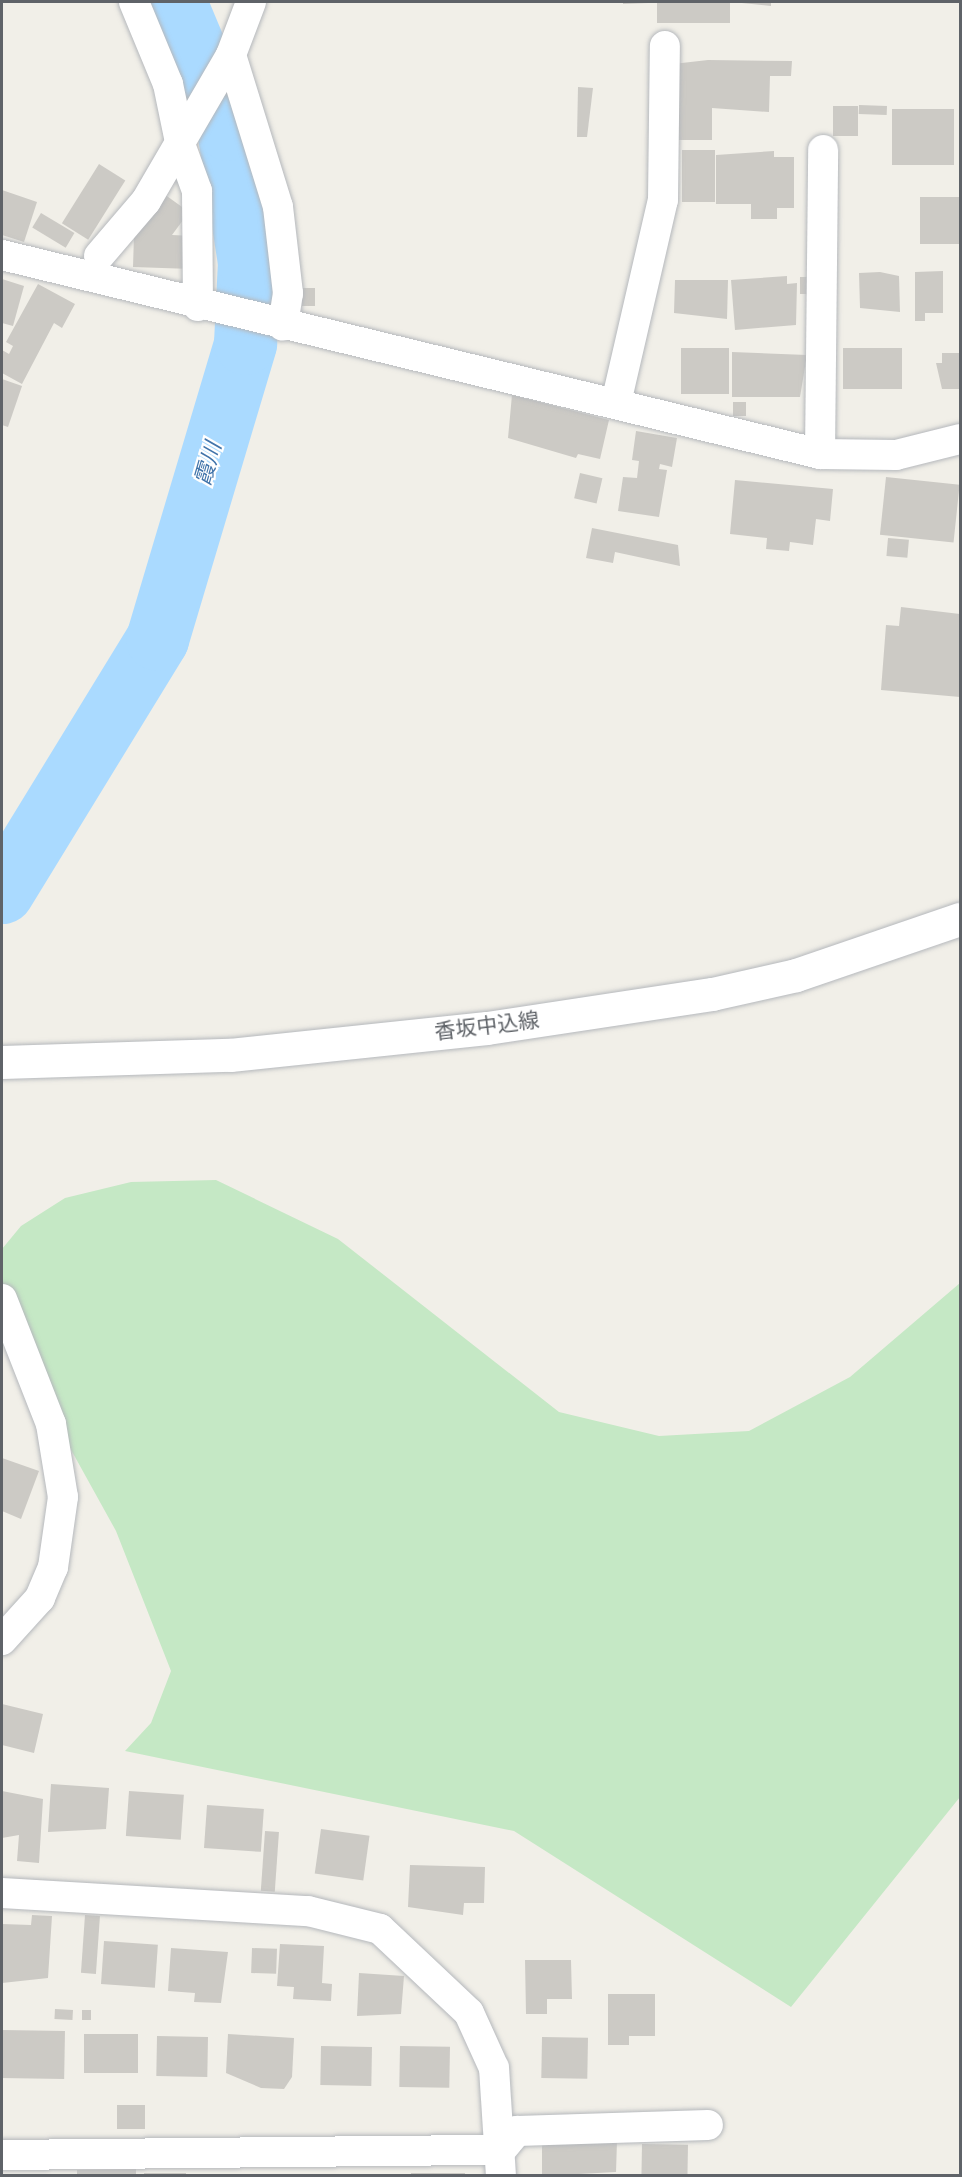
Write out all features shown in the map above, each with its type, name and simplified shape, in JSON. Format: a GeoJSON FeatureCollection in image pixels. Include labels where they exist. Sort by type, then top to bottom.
{"type":"FeatureCollection","features":[{"type":"Feature","properties":{"kind":"main road","name":"香坂中込線"},"geometry":{"type":"LineString","coordinates":[[2,1062],[230,1055],[523,1023],[712,994],[796,975],[960,920]]}},
{"type":"Feature","properties":{"kind":"street"},"geometry":{"type":"LineString","coordinates":[[134,2],[168,84],[197,191],[205,308]]}},
{"type":"Feature","properties":{"kind":"street"},"geometry":{"type":"LineString","coordinates":[[99,256],[146,201],[184,141],[228,62],[251,2]]}},
{"type":"Feature","properties":{"kind":"street"},"geometry":{"type":"LineString","coordinates":[[616,403],[663,200],[665,46]]}},
{"type":"Feature","properties":{"kind":"street"},"geometry":{"type":"LineString","coordinates":[[228,62],[278,207],[288,293],[277,325]]}},
{"type":"Feature","properties":{"kind":"street"},"geometry":{"type":"LineString","coordinates":[[820,454],[824,150]]}},
{"type":"Feature","properties":{"kind":"street"},"geometry":{"type":"LineString","coordinates":[[2,255],[205,308],[616,403],[820,454],[896,456],[960,439]]}},
{"type":"Feature","properties":{"kind":"street"},"geometry":{"type":"LineString","coordinates":[[2,1299],[51,1424],[63,1497],[53,1567],[40,1598],[2,1640]]}},
{"type":"Feature","properties":{"kind":"street"},"geometry":{"type":"LineString","coordinates":[[2,1893],[308,1911],[380,1929],[469,2013],[494,2068],[501,2163]]}},
{"type":"Feature","properties":{"kind":"street"},"geometry":{"type":"LineString","coordinates":[[501,2163],[518,2131],[708,2125]]}},
{"type":"Feature","properties":{"kind":"street"},"geometry":{"type":"LineString","coordinates":[[2,2155],[308,2164],[501,2163]]}},
{"type":"Feature","properties":{"kind":"street"},"geometry":{"type":"LineString","coordinates":[[2,2160],[12,2175]]}},
{"type":"Feature","properties":{"kind":"green space"},"geometry":{"type":"Polygon","coordinates":[[[216,1180],[338,1239],[559,1412],[659,1436],[749,1431],[850,1377],[960,1283],[960,1797],[791,2007],[514,1831],[125,1751],[151,1723],[171,1671],[116,1531],[2,1325],[2,1249],[21,1226],[65,1198],[131,1182],[216,1180]]]}},
{"type":"Feature","properties":{"kind":"building"},"geometry":{"type":"Polygon","coordinates":[[[623,2],[648,2],[648,3],[623,4],[623,2]]]}},
{"type":"Feature","properties":{"kind":"building"},"geometry":{"type":"Polygon","coordinates":[[[657,2],[730,2],[730,23],[657,23],[657,2]]]}},
{"type":"Feature","properties":{"kind":"building"},"geometry":{"type":"Polygon","coordinates":[[[732,2],[771,2],[771,6],[732,2]]]}},
{"type":"Feature","properties":{"kind":"building"},"geometry":{"type":"Polygon","coordinates":[[[708,60],[792,61],[791,76],[770,76],[769,112],[712,108],[712,140],[672,140],[673,64],[708,60]]]}},
{"type":"Feature","properties":{"kind":"building"},"geometry":{"type":"Polygon","coordinates":[[[578,87],[593,88],[587,137],[577,137],[578,87]]]}},
{"type":"Feature","properties":{"kind":"building"},"geometry":{"type":"Polygon","coordinates":[[[859,105],[887,106],[887,115],[859,114],[859,105]]]}},
{"type":"Feature","properties":{"kind":"building"},"geometry":{"type":"Polygon","coordinates":[[[833,106],[858,106],[858,136],[833,136],[833,106]]]}},
{"type":"Feature","properties":{"kind":"building"},"geometry":{"type":"Polygon","coordinates":[[[892,109],[954,109],[954,165],[892,165],[892,109]]]}},
{"type":"Feature","properties":{"kind":"building"},"geometry":{"type":"Polygon","coordinates":[[[682,150],[715,150],[715,202],[682,202],[682,150]]]}},
{"type":"Feature","properties":{"kind":"building"},"geometry":{"type":"Polygon","coordinates":[[[774,151],[774,157],[794,157],[794,208],[777,208],[777,219],[751,219],[751,204],[716,204],[716,155],[774,151]]]}},
{"type":"Feature","properties":{"kind":"building"},"geometry":{"type":"Polygon","coordinates":[[[99,164],[125,180],[88,240],[62,223],[99,164]]]}},
{"type":"Feature","properties":{"kind":"building"},"geometry":{"type":"Polygon","coordinates":[[[2,190],[37,202],[24,242],[2,235],[2,190]]]}},
{"type":"Feature","properties":{"kind":"building"},"geometry":{"type":"Polygon","coordinates":[[[164,194],[189,212],[172,235],[193,236],[192,269],[133,267],[134,235],[164,194]]]}},
{"type":"Feature","properties":{"kind":"building"},"geometry":{"type":"Polygon","coordinates":[[[920,197],[960,197],[960,244],[920,244],[920,197]]]}},
{"type":"Feature","properties":{"kind":"building"},"geometry":{"type":"Polygon","coordinates":[[[41,213],[74,233],[66,248],[32,228],[41,213]]]}},
{"type":"Feature","properties":{"kind":"building"},"geometry":{"type":"Polygon","coordinates":[[[943,271],[943,313],[925,313],[925,321],[915,321],[915,272],[943,271]]]}},
{"type":"Feature","properties":{"kind":"building"},"geometry":{"type":"Polygon","coordinates":[[[880,272],[899,276],[900,312],[860,308],[859,273],[880,272]]]}},
{"type":"Feature","properties":{"kind":"building"},"geometry":{"type":"Polygon","coordinates":[[[787,276],[787,284],[797,283],[796,325],[735,330],[731,280],[787,276]]]}},
{"type":"Feature","properties":{"kind":"building"},"geometry":{"type":"Polygon","coordinates":[[[800,277],[808,277],[808,294],[800,294],[800,277]]]}},
{"type":"Feature","properties":{"kind":"building"},"geometry":{"type":"Polygon","coordinates":[[[2,279],[24,286],[13,326],[2,323],[2,279]]]}},
{"type":"Feature","properties":{"kind":"building"},"geometry":{"type":"Polygon","coordinates":[[[675,280],[728,280],[727,319],[674,313],[675,280]]]}},
{"type":"Feature","properties":{"kind":"building"},"geometry":{"type":"Polygon","coordinates":[[[38,284],[75,304],[62,328],[54,323],[22,384],[2,373],[2,350],[9,354],[13,346],[6,342],[38,284]]]}},
{"type":"Feature","properties":{"kind":"building"},"geometry":{"type":"Polygon","coordinates":[[[302,288],[315,288],[315,306],[302,306],[302,288]]]}},
{"type":"Feature","properties":{"kind":"building"},"geometry":{"type":"Polygon","coordinates":[[[681,348],[729,348],[729,394],[681,394],[681,348]]]}},
{"type":"Feature","properties":{"kind":"building"},"geometry":{"type":"Polygon","coordinates":[[[843,348],[902,348],[902,389],[843,389],[843,348]]]}},
{"type":"Feature","properties":{"kind":"building"},"geometry":{"type":"Polygon","coordinates":[[[732,352],[807,355],[800,397],[732,397],[732,352]]]}},
{"type":"Feature","properties":{"kind":"building"},"geometry":{"type":"Polygon","coordinates":[[[942,353],[960,353],[960,389],[942,389],[936,363],[942,363],[942,353]]]}},
{"type":"Feature","properties":{"kind":"building"},"geometry":{"type":"Polygon","coordinates":[[[2,379],[22,386],[8,427],[2,425],[2,379]]]}},
{"type":"Feature","properties":{"kind":"building"},"geometry":{"type":"Polygon","coordinates":[[[512,395],[609,420],[600,459],[578,454],[576,458],[508,438],[512,395]]]}},
{"type":"Feature","properties":{"kind":"building"},"geometry":{"type":"Polygon","coordinates":[[[733,402],[746,402],[746,416],[733,416],[733,402]]]}},
{"type":"Feature","properties":{"kind":"building"},"geometry":{"type":"Polygon","coordinates":[[[636,431],[677,438],[672,467],[660,464],[659,469],[667,470],[659,517],[618,511],[623,477],[637,478],[639,461],[632,460],[636,431]]]}},
{"type":"Feature","properties":{"kind":"building"},"geometry":{"type":"Polygon","coordinates":[[[580,473],[602,478],[597,504],[574,498],[580,473]]]}},
{"type":"Feature","properties":{"kind":"building"},"geometry":{"type":"Polygon","coordinates":[[[886,477],[960,485],[954,542],[880,535],[886,477]]]}},
{"type":"Feature","properties":{"kind":"building"},"geometry":{"type":"Polygon","coordinates":[[[735,480],[833,489],[830,521],[816,519],[813,545],[790,542],[789,551],[766,549],[767,538],[730,534],[735,480]]]}},
{"type":"Feature","properties":{"kind":"building"},"geometry":{"type":"Polygon","coordinates":[[[592,528],[678,545],[680,566],[615,552],[613,563],[586,558],[592,528]]]}},
{"type":"Feature","properties":{"kind":"building"},"geometry":{"type":"Polygon","coordinates":[[[888,538],[909,540],[907,558],[886,556],[888,538]]]}},
{"type":"Feature","properties":{"kind":"building"},"geometry":{"type":"Polygon","coordinates":[[[901,607],[960,614],[960,697],[881,690],[886,625],[899,626],[901,607]]]}},
{"type":"Feature","properties":{"kind":"building"},"geometry":{"type":"Polygon","coordinates":[[[2,1458],[39,1471],[21,1519],[2,1511],[2,1458]]]}},
{"type":"Feature","properties":{"kind":"building"},"geometry":{"type":"Polygon","coordinates":[[[2,1704],[43,1714],[34,1753],[2,1745],[2,1704]]]}},
{"type":"Feature","properties":{"kind":"building"},"geometry":{"type":"Polygon","coordinates":[[[51,1784],[109,1788],[106,1829],[48,1832],[51,1784]]]}},
{"type":"Feature","properties":{"kind":"building"},"geometry":{"type":"Polygon","coordinates":[[[2,1791],[43,1799],[39,1863],[17,1861],[19,1835],[2,1838],[2,1791]]]}},
{"type":"Feature","properties":{"kind":"building"},"geometry":{"type":"Polygon","coordinates":[[[129,1791],[184,1795],[181,1840],[126,1836],[129,1791]]]}},
{"type":"Feature","properties":{"kind":"building"},"geometry":{"type":"Polygon","coordinates":[[[207,1805],[264,1809],[261,1852],[204,1848],[207,1805]]]}},
{"type":"Feature","properties":{"kind":"building"},"geometry":{"type":"Polygon","coordinates":[[[321,1829],[370,1836],[363,1880],[315,1874],[321,1829]]]}},
{"type":"Feature","properties":{"kind":"building"},"geometry":{"type":"Polygon","coordinates":[[[265,1831],[279,1832],[275,1892],[261,1891],[265,1831]]]}},
{"type":"Feature","properties":{"kind":"building"},"geometry":{"type":"Polygon","coordinates":[[[410,1865],[485,1867],[484,1903],[464,1903],[463,1915],[408,1907],[410,1865]]]}},
{"type":"Feature","properties":{"kind":"building"},"geometry":{"type":"Polygon","coordinates":[[[32,1915],[52,1916],[48,1978],[2,1983],[2,1924],[31,1925],[32,1915]]]}},
{"type":"Feature","properties":{"kind":"building"},"geometry":{"type":"Polygon","coordinates":[[[85,1915],[100,1916],[96,1974],[81,1973],[85,1915]]]}},
{"type":"Feature","properties":{"kind":"building"},"geometry":{"type":"Polygon","coordinates":[[[104,1941],[158,1945],[155,1988],[101,1984],[104,1941]]]}},
{"type":"Feature","properties":{"kind":"building"},"geometry":{"type":"Polygon","coordinates":[[[280,1944],[324,1946],[322,1983],[332,1984],[331,2001],[293,1999],[294,1987],[277,1986],[280,1944]]]}},
{"type":"Feature","properties":{"kind":"building"},"geometry":{"type":"Polygon","coordinates":[[[171,1948],[228,1952],[221,2003],[194,2002],[195,1993],[168,1991],[171,1948]]]}},
{"type":"Feature","properties":{"kind":"building"},"geometry":{"type":"Polygon","coordinates":[[[252,1948],[277,1949],[276,1974],[251,1973],[252,1948]]]}},
{"type":"Feature","properties":{"kind":"building"},"geometry":{"type":"Polygon","coordinates":[[[525,1960],[571,1960],[572,1999],[547,1999],[547,2014],[526,2014],[525,1960]]]}},
{"type":"Feature","properties":{"kind":"building"},"geometry":{"type":"Polygon","coordinates":[[[359,1973],[404,1976],[401,2014],[357,2016],[359,1973]]]}},
{"type":"Feature","properties":{"kind":"building"},"geometry":{"type":"Polygon","coordinates":[[[608,1994],[655,1994],[655,2036],[629,2036],[629,2045],[608,2045],[608,1994]]]}},
{"type":"Feature","properties":{"kind":"building"},"geometry":{"type":"Polygon","coordinates":[[[55,2009],[73,2010],[72,2020],[54,2019],[55,2009]]]}},
{"type":"Feature","properties":{"kind":"building"},"geometry":{"type":"Polygon","coordinates":[[[82,2010],[91,2010],[91,2020],[82,2020],[82,2010]]]}},
{"type":"Feature","properties":{"kind":"building"},"geometry":{"type":"Polygon","coordinates":[[[2,2030],[65,2031],[64,2079],[2,2078],[2,2030]]]}},
{"type":"Feature","properties":{"kind":"building"},"geometry":{"type":"Polygon","coordinates":[[[84,2034],[138,2034],[138,2073],[84,2073],[84,2034]]]}},
{"type":"Feature","properties":{"kind":"building"},"geometry":{"type":"Polygon","coordinates":[[[228,2034],[294,2038],[292,2077],[284,2089],[261,2088],[226,2073],[228,2034]]]}},
{"type":"Feature","properties":{"kind":"building"},"geometry":{"type":"Polygon","coordinates":[[[157,2036],[208,2037],[207,2077],[156,2076],[157,2036]]]}},
{"type":"Feature","properties":{"kind":"building"},"geometry":{"type":"Polygon","coordinates":[[[542,2037],[588,2038],[587,2079],[541,2078],[542,2037]]]}},
{"type":"Feature","properties":{"kind":"building"},"geometry":{"type":"Polygon","coordinates":[[[321,2046],[372,2047],[371,2086],[320,2085],[321,2046]]]}},
{"type":"Feature","properties":{"kind":"building"},"geometry":{"type":"Polygon","coordinates":[[[400,2046],[450,2047],[449,2088],[399,2087],[400,2046]]]}},
{"type":"Feature","properties":{"kind":"building"},"geometry":{"type":"Polygon","coordinates":[[[117,2105],[145,2105],[145,2129],[117,2129],[117,2105]]]}},
{"type":"Feature","properties":{"kind":"building"},"geometry":{"type":"Polygon","coordinates":[[[542,2140],[617,2141],[616,2172],[542,2176],[542,2140]]]}},
{"type":"Feature","properties":{"kind":"building"},"geometry":{"type":"Polygon","coordinates":[[[642,2144],[688,2145],[687,2176],[641,2176],[642,2144]]]}},
{"type":"Feature","properties":{"kind":"building"},"geometry":{"type":"Polygon","coordinates":[[[136,2169],[136,2176],[77,2176],[77,2170],[136,2169]]]}},
{"type":"Feature","properties":{"kind":"building"},"geometry":{"type":"Polygon","coordinates":[[[144,2173],[186,2173],[186,2176],[144,2176],[144,2173]]]}},
{"type":"Feature","properties":{"kind":"building"},"geometry":{"type":"Polygon","coordinates":[[[411,2173],[465,2173],[465,2176],[411,2176],[411,2173]]]}},
{"type":"Feature","properties":{"kind":"waterway","name":"霞川"},"geometry":{"type":"LineString","coordinates":[[2,892],[157,639],[245,343],[249,262],[228,129],[175,2]]}}]}
